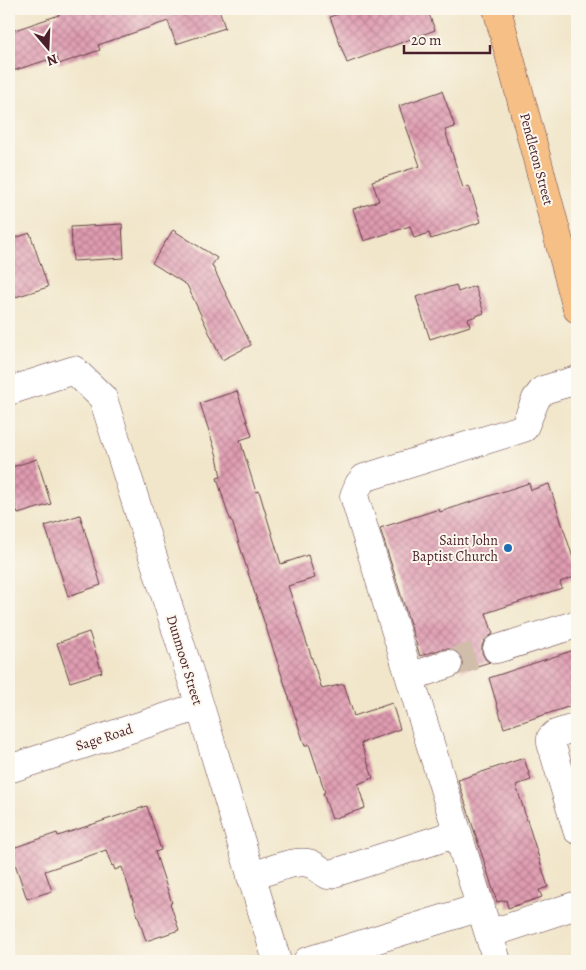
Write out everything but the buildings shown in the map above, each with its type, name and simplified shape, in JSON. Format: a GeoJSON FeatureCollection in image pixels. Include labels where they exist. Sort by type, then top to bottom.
{"type":"FeatureCollection","features":[{"type":"Feature","properties":{"kind":"main road","name":"Pendleton Street"},"geometry":{"type":"LineString","coordinates":[[497,9],[577,309]]}},
{"type":"Feature","properties":{"kind":"street","name":"Dunmoor Street"},"geometry":{"type":"LineString","coordinates":[[9,390],[74,370],[103,398],[200,706],[277,961]]}},
{"type":"Feature","properties":{"kind":"street"},"geometry":{"type":"LineString","coordinates":[[497,961],[354,496],[364,478],[524,428],[536,399],[543,390],[577,380]]}},
{"type":"Feature","properties":{"kind":"street"},"geometry":{"type":"LineString","coordinates":[[497,649],[577,624]]}},
{"type":"Feature","properties":{"kind":"street"},"geometry":{"type":"LineString","coordinates":[[410,677],[448,664]]}},
{"type":"Feature","properties":{"kind":"street","name":"Sage Road"},"geometry":{"type":"LineString","coordinates":[[9,769],[200,706]]}},
{"type":"Feature","properties":{"kind":"street"},"geometry":{"type":"LineString","coordinates":[[577,727],[555,734],[551,738],[577,830]]}},
{"type":"Feature","properties":{"kind":"street"},"geometry":{"type":"LineString","coordinates":[[251,877],[303,862],[311,864],[328,875],[458,833]]}},
{"type":"Feature","properties":{"kind":"street"},"geometry":{"type":"LineString","coordinates":[[489,934],[577,905]]}},
{"type":"Feature","properties":{"kind":"street"},"geometry":{"type":"LineString","coordinates":[[307,961],[481,907]]}},
{"type":"Feature","properties":{"kind":"tunnel"},"geometry":{"type":"LineString","coordinates":[[448,664],[497,649]]}},
{"type":"Feature","properties":{"kind":"place","name":"Saint John Baptist Church"},"geometry":{"type":"Point","coordinates":[508,548]}}]}
